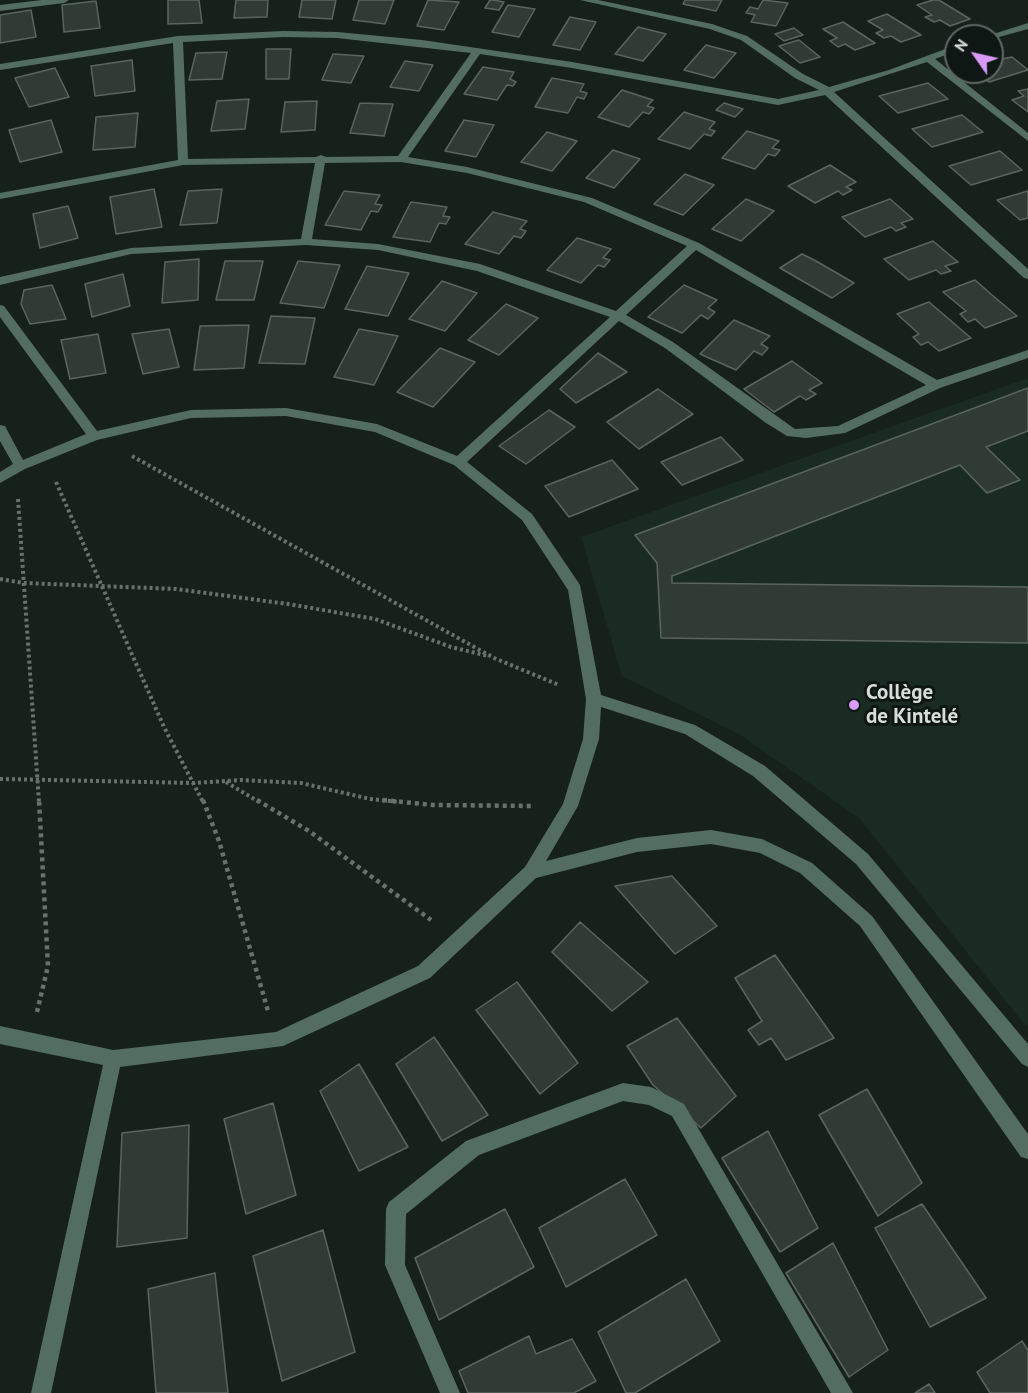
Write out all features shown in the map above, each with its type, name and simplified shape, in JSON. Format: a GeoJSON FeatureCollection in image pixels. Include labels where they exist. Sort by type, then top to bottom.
{"type":"FeatureCollection","features":[{"type":"Feature","properties":{"kind":"street"},"geometry":{"type":"LineString","coordinates":[[0,8],[64,0]]}},
{"type":"Feature","properties":{"kind":"street"},"geometry":{"type":"LineString","coordinates":[[585,0],[712,27],[744,38],[799,76],[826,90],[1028,275]]}},
{"type":"Feature","properties":{"kind":"street"},"geometry":{"type":"LineString","coordinates":[[1004,33],[1028,26]]}},
{"type":"Feature","properties":{"kind":"street"},"geometry":{"type":"LineString","coordinates":[[0,67],[178,39],[283,34],[337,35],[477,51],[572,65],[756,100],[778,102],[804,98],[892,72],[944,52]]}},
{"type":"Feature","properties":{"kind":"street"},"geometry":{"type":"LineString","coordinates":[[178,39],[183,162]]}},
{"type":"Feature","properties":{"kind":"street"},"geometry":{"type":"LineString","coordinates":[[401,159],[477,51]]}},
{"type":"Feature","properties":{"kind":"street"},"geometry":{"type":"LineString","coordinates":[[927,58],[1028,138]]}},
{"type":"Feature","properties":{"kind":"street"},"geometry":{"type":"LineString","coordinates":[[306,242],[321,158]]}},
{"type":"Feature","properties":{"kind":"street"},"geometry":{"type":"LineString","coordinates":[[0,196],[183,162],[321,158],[401,159],[467,170],[588,200],[695,245],[936,385]]}},
{"type":"Feature","properties":{"kind":"street"},"geometry":{"type":"LineString","coordinates":[[0,281],[131,251],[306,242],[378,247],[480,268],[619,316],[669,345],[792,433],[806,434],[840,430],[936,385],[1028,354]]}},
{"type":"Feature","properties":{"kind":"street"},"geometry":{"type":"LineString","coordinates":[[459,462],[695,245]]}},
{"type":"Feature","properties":{"kind":"street"},"geometry":{"type":"LineString","coordinates":[[0,309],[94,436]]}},
{"type":"Feature","properties":{"kind":"street"},"geometry":{"type":"LineString","coordinates":[[0,1035],[113,1059],[277,1040],[423,972],[531,872],[570,807],[591,739],[594,699],[575,589],[527,516],[459,462],[377,428],[286,412],[190,414],[94,436],[20,466],[1,477]]}},
{"type":"Feature","properties":{"kind":"street"},"geometry":{"type":"LineString","coordinates":[[0,429],[20,466]]}},
{"type":"Feature","properties":{"kind":"street"},"geometry":{"type":"LineString","coordinates":[[594,699],[690,729],[759,771],[862,859],[1027,1056]]}},
{"type":"Feature","properties":{"kind":"street"},"geometry":{"type":"LineString","coordinates":[[531,872],[637,845],[711,837],[762,846],[806,868],[866,921],[1028,1150]]}},
{"type":"Feature","properties":{"kind":"street"},"geometry":{"type":"LineString","coordinates":[[41,1393],[113,1059]]}},
{"type":"Feature","properties":{"kind":"street"},"geometry":{"type":"LineString","coordinates":[[450,1393],[395,1265],[396,1209],[473,1148],[622,1092],[651,1096],[678,1110],[843,1393]]}},
{"type":"Feature","properties":{"kind":"path"},"geometry":{"type":"LineString","coordinates":[[94,436],[494,658],[594,699]]}},
{"type":"Feature","properties":{"kind":"path"},"geometry":{"type":"LineString","coordinates":[[41,457],[60,490],[99,584],[164,727],[194,783],[219,841],[277,1040]]}},
{"type":"Feature","properties":{"kind":"path"},"geometry":{"type":"LineString","coordinates":[[1,477],[18,493],[48,966],[29,1041]]}},
{"type":"Feature","properties":{"kind":"path"},"geometry":{"type":"LineString","coordinates":[[0,579],[24,583],[99,584],[176,589],[375,619],[451,647],[494,658]]}},
{"type":"Feature","properties":{"kind":"path"},"geometry":{"type":"LineString","coordinates":[[0,779],[194,783],[241,780],[301,783],[370,799],[433,805],[570,807]]}},
{"type":"Feature","properties":{"kind":"path"},"geometry":{"type":"LineString","coordinates":[[226,782],[309,831],[459,939]]}},
{"type":"Feature","properties":{"kind":"shaded area","name":"Collège de Kintelé"},"geometry":{"type":"Polygon","coordinates":[[[1028,378],[1028,1024],[1026,1026],[859,818],[739,734],[622,676],[581,537],[1028,378]]]}},
{"type":"Feature","properties":{"kind":"building"},"geometry":{"type":"Polygon","coordinates":[[[168,0],[199,0],[202,23],[168,24],[168,0]]]}},
{"type":"Feature","properties":{"kind":"building"},"geometry":{"type":"Polygon","coordinates":[[[236,0],[268,0],[267,17],[234,18],[236,0]]]}},
{"type":"Feature","properties":{"kind":"building"},"geometry":{"type":"Polygon","coordinates":[[[302,0],[336,0],[332,19],[299,17],[302,0]]]}},
{"type":"Feature","properties":{"kind":"building"},"geometry":{"type":"Polygon","coordinates":[[[359,0],[394,0],[385,24],[353,20],[359,0]]]}},
{"type":"Feature","properties":{"kind":"building"},"geometry":{"type":"Polygon","coordinates":[[[428,0],[459,2],[444,30],[417,26],[428,0]]]}},
{"type":"Feature","properties":{"kind":"building"},"geometry":{"type":"Polygon","coordinates":[[[490,0],[504,2],[499,10],[485,8],[490,0]]]}},
{"type":"Feature","properties":{"kind":"building"},"geometry":{"type":"Polygon","coordinates":[[[685,0],[722,0],[716,11],[683,4],[685,0]]]}},
{"type":"Feature","properties":{"kind":"building"},"geometry":{"type":"Polygon","coordinates":[[[763,0],[788,3],[776,26],[751,22],[755,15],[746,13],[750,7],[758,9],[763,0]]]}},
{"type":"Feature","properties":{"kind":"building"},"geometry":{"type":"Polygon","coordinates":[[[939,0],[970,19],[956,24],[947,24],[940,20],[934,22],[925,17],[932,15],[917,5],[939,0]]]}},
{"type":"Feature","properties":{"kind":"building"},"geometry":{"type":"Polygon","coordinates":[[[96,1],[100,28],[64,32],[62,5],[96,1]]]}},
{"type":"Feature","properties":{"kind":"building"},"geometry":{"type":"Polygon","coordinates":[[[508,5],[535,9],[519,37],[492,32],[508,5]]]}},
{"type":"Feature","properties":{"kind":"building"},"geometry":{"type":"Polygon","coordinates":[[[31,10],[36,37],[0,43],[0,15],[31,10]]]}},
{"type":"Feature","properties":{"kind":"building"},"geometry":{"type":"Polygon","coordinates":[[[887,14],[921,35],[901,42],[891,36],[884,38],[876,33],[883,30],[868,21],[887,14]]]}},
{"type":"Feature","properties":{"kind":"building"},"geometry":{"type":"Polygon","coordinates":[[[570,17],[596,22],[580,50],[553,45],[570,17]]]}},
{"type":"Feature","properties":{"kind":"building"},"geometry":{"type":"Polygon","coordinates":[[[843,22],[875,43],[855,50],[845,44],[838,47],[830,41],[837,38],[823,29],[843,22]]]}},
{"type":"Feature","properties":{"kind":"building"},"geometry":{"type":"Polygon","coordinates":[[[638,27],[666,34],[643,61],[615,54],[638,27]]]}},
{"type":"Feature","properties":{"kind":"building"},"geometry":{"type":"Polygon","coordinates":[[[794,28],[803,35],[784,41],[775,34],[794,28]]]}},
{"type":"Feature","properties":{"kind":"building"},"geometry":{"type":"Polygon","coordinates":[[[799,40],[820,57],[800,63],[779,46],[799,40]]]}},
{"type":"Feature","properties":{"kind":"building"},"geometry":{"type":"Polygon","coordinates":[[[706,45],[736,53],[714,78],[684,70],[706,45]]]}},
{"type":"Feature","properties":{"kind":"building"},"geometry":{"type":"Polygon","coordinates":[[[266,49],[291,49],[289,79],[266,79],[266,49]]]}},
{"type":"Feature","properties":{"kind":"building"},"geometry":{"type":"Polygon","coordinates":[[[227,52],[222,79],[189,80],[196,53],[227,52]]]}},
{"type":"Feature","properties":{"kind":"building"},"geometry":{"type":"Polygon","coordinates":[[[333,54],[364,56],[351,83],[322,80],[333,54]]]}},
{"type":"Feature","properties":{"kind":"building"},"geometry":{"type":"Polygon","coordinates":[[[1012,57],[1028,70],[1004,77],[1004,59],[1012,57]]]}},
{"type":"Feature","properties":{"kind":"building"},"geometry":{"type":"Polygon","coordinates":[[[132,60],[135,91],[95,96],[91,66],[132,60]]]}},
{"type":"Feature","properties":{"kind":"building"},"geometry":{"type":"Polygon","coordinates":[[[405,61],[433,65],[419,91],[390,87],[405,61]]]}},
{"type":"Feature","properties":{"kind":"building"},"geometry":{"type":"Polygon","coordinates":[[[483,67],[514,72],[510,79],[516,82],[513,86],[507,85],[497,100],[464,94],[483,67]]]}},
{"type":"Feature","properties":{"kind":"building"},"geometry":{"type":"Polygon","coordinates":[[[55,68],[69,97],[29,107],[15,78],[55,68]]]}},
{"type":"Feature","properties":{"kind":"building"},"geometry":{"type":"Polygon","coordinates":[[[552,78],[584,84],[580,91],[587,93],[584,99],[577,97],[568,113],[535,107],[552,78]]]}},
{"type":"Feature","properties":{"kind":"building"},"geometry":{"type":"Polygon","coordinates":[[[928,83],[948,99],[898,113],[879,96],[928,83]]]}},
{"type":"Feature","properties":{"kind":"building"},"geometry":{"type":"Polygon","coordinates":[[[1028,89],[1028,112],[1012,100],[1024,96],[1018,91],[1028,89]]]}},
{"type":"Feature","properties":{"kind":"building"},"geometry":{"type":"Polygon","coordinates":[[[622,90],[653,100],[647,106],[654,108],[649,114],[643,112],[629,127],[598,117],[622,90]]]}},
{"type":"Feature","properties":{"kind":"building"},"geometry":{"type":"Polygon","coordinates":[[[249,99],[245,129],[211,131],[217,101],[249,99]]]}},
{"type":"Feature","properties":{"kind":"building"},"geometry":{"type":"Polygon","coordinates":[[[317,101],[315,130],[281,132],[285,102],[317,101]]]}},
{"type":"Feature","properties":{"kind":"building"},"geometry":{"type":"Polygon","coordinates":[[[360,103],[393,104],[384,136],[350,133],[360,103]]]}},
{"type":"Feature","properties":{"kind":"building"},"geometry":{"type":"Polygon","coordinates":[[[724,103],[743,109],[735,117],[716,110],[724,103]]]}},
{"type":"Feature","properties":{"kind":"building"},"geometry":{"type":"Polygon","coordinates":[[[684,112],[715,122],[709,129],[715,131],[711,136],[704,134],[690,149],[658,139],[684,112]]]}},
{"type":"Feature","properties":{"kind":"building"},"geometry":{"type":"Polygon","coordinates":[[[138,113],[135,147],[93,150],[96,117],[138,113]]]}},
{"type":"Feature","properties":{"kind":"building"},"geometry":{"type":"Polygon","coordinates":[[[962,115],[983,132],[932,147],[912,129],[962,115]]]}},
{"type":"Feature","properties":{"kind":"building"},"geometry":{"type":"Polygon","coordinates":[[[51,120],[62,152],[20,162],[9,130],[51,120]]]}},
{"type":"Feature","properties":{"kind":"building"},"geometry":{"type":"Polygon","coordinates":[[[464,120],[494,125],[476,157],[445,151],[464,120]]]}},
{"type":"Feature","properties":{"kind":"building"},"geometry":{"type":"Polygon","coordinates":[[[747,131],[779,141],[772,148],[780,150],[775,156],[768,154],[755,169],[722,158],[747,131]]]}},
{"type":"Feature","properties":{"kind":"building"},"geometry":{"type":"Polygon","coordinates":[[[547,132],[577,141],[552,171],[521,162],[547,132]]]}},
{"type":"Feature","properties":{"kind":"building"},"geometry":{"type":"Polygon","coordinates":[[[613,150],[640,159],[614,188],[586,178],[613,150]]]}},
{"type":"Feature","properties":{"kind":"building"},"geometry":{"type":"Polygon","coordinates":[[[1000,151],[1022,170],[971,185],[949,166],[1000,151]]]}},
{"type":"Feature","properties":{"kind":"building"},"geometry":{"type":"Polygon","coordinates":[[[830,165],[856,182],[846,187],[852,190],[843,195],[838,191],[815,203],[788,186],[830,165]]]}},
{"type":"Feature","properties":{"kind":"building"},"geometry":{"type":"Polygon","coordinates":[[[685,174],[714,185],[683,215],[654,204],[685,174]]]}},
{"type":"Feature","properties":{"kind":"building"},"geometry":{"type":"Polygon","coordinates":[[[154,189],[162,227],[116,234],[110,197],[154,189]]]}},
{"type":"Feature","properties":{"kind":"building"},"geometry":{"type":"Polygon","coordinates":[[[222,189],[217,223],[180,225],[188,191],[222,189]]]}},
{"type":"Feature","properties":{"kind":"building"},"geometry":{"type":"Polygon","coordinates":[[[344,191],[380,195],[375,204],[382,205],[378,212],[371,211],[361,230],[325,225],[344,191]]]}},
{"type":"Feature","properties":{"kind":"building"},"geometry":{"type":"Polygon","coordinates":[[[1028,191],[1028,218],[1020,220],[997,200],[1028,191]]]}},
{"type":"Feature","properties":{"kind":"building"},"geometry":{"type":"Polygon","coordinates":[[[746,199],[774,211],[741,241],[712,229],[746,199]]]}},
{"type":"Feature","properties":{"kind":"building"},"geometry":{"type":"Polygon","coordinates":[[[890,199],[913,219],[901,223],[906,227],[896,231],[891,227],[865,237],[842,217],[890,199]]]}},
{"type":"Feature","properties":{"kind":"building"},"geometry":{"type":"Polygon","coordinates":[[[411,202],[447,207],[443,216],[450,217],[446,224],[439,223],[430,242],[393,237],[411,202]]]}},
{"type":"Feature","properties":{"kind":"building"},"geometry":{"type":"Polygon","coordinates":[[[68,206],[78,238],[40,248],[33,214],[68,206]]]}},
{"type":"Feature","properties":{"kind":"building"},"geometry":{"type":"Polygon","coordinates":[[[493,212],[527,221],[520,229],[526,231],[521,238],[514,236],[499,254],[465,244],[493,212]]]}},
{"type":"Feature","properties":{"kind":"building"},"geometry":{"type":"Polygon","coordinates":[[[577,238],[611,249],[603,258],[610,260],[604,267],[598,265],[581,283],[547,270],[577,238]]]}},
{"type":"Feature","properties":{"kind":"building"},"geometry":{"type":"Polygon","coordinates":[[[933,241],[958,262],[945,266],[951,271],[941,274],[936,270],[909,280],[884,259],[933,241]]]}},
{"type":"Feature","properties":{"kind":"building"},"geometry":{"type":"Polygon","coordinates":[[[802,254],[854,283],[832,298],[780,268],[802,254]]]}},
{"type":"Feature","properties":{"kind":"building"},"geometry":{"type":"Polygon","coordinates":[[[199,259],[198,300],[162,303],[165,262],[199,259]]]}},
{"type":"Feature","properties":{"kind":"building"},"geometry":{"type":"Polygon","coordinates":[[[225,261],[263,261],[254,300],[216,300],[225,261]]]}},
{"type":"Feature","properties":{"kind":"building"},"geometry":{"type":"Polygon","coordinates":[[[298,261],[340,265],[324,308],[280,303],[298,261]]]}},
{"type":"Feature","properties":{"kind":"building"},"geometry":{"type":"Polygon","coordinates":[[[367,266],[409,273],[388,316],[345,309],[367,266]]]}},
{"type":"Feature","properties":{"kind":"building"},"geometry":{"type":"Polygon","coordinates":[[[123,274],[130,306],[92,317],[85,284],[123,274]]]}},
{"type":"Feature","properties":{"kind":"building"},"geometry":{"type":"Polygon","coordinates":[[[975,280],[1017,316],[985,328],[975,319],[968,322],[960,314],[966,311],[943,292],[975,280]]]}},
{"type":"Feature","properties":{"kind":"building"},"geometry":{"type":"Polygon","coordinates":[[[442,281],[477,293],[445,331],[409,319],[442,281]]]}},
{"type":"Feature","properties":{"kind":"building"},"geometry":{"type":"Polygon","coordinates":[[[52,285],[66,319],[30,324],[21,304],[24,290],[52,285]]]}},
{"type":"Feature","properties":{"kind":"building"},"geometry":{"type":"Polygon","coordinates":[[[684,285],[717,300],[708,308],[715,312],[708,319],[701,315],[682,333],[648,317],[684,285]]]}},
{"type":"Feature","properties":{"kind":"building"},"geometry":{"type":"Polygon","coordinates":[[[929,302],[971,338],[939,351],[928,342],[921,345],[913,337],[919,334],[897,314],[929,302]]]}},
{"type":"Feature","properties":{"kind":"building"},"geometry":{"type":"Polygon","coordinates":[[[506,304],[538,318],[499,355],[468,340],[506,304]]]}},
{"type":"Feature","properties":{"kind":"building"},"geometry":{"type":"Polygon","coordinates":[[[271,316],[315,318],[305,364],[259,363],[271,316]]]}},
{"type":"Feature","properties":{"kind":"building"},"geometry":{"type":"Polygon","coordinates":[[[734,320],[770,336],[761,344],[768,348],[762,355],[754,351],[736,370],[700,354],[734,320]]]}},
{"type":"Feature","properties":{"kind":"building"},"geometry":{"type":"Polygon","coordinates":[[[249,325],[244,368],[194,370],[200,326],[249,325]]]}},
{"type":"Feature","properties":{"kind":"building"},"geometry":{"type":"Polygon","coordinates":[[[169,329],[179,367],[143,374],[132,334],[169,329]]]}},
{"type":"Feature","properties":{"kind":"building"},"geometry":{"type":"Polygon","coordinates":[[[359,329],[398,336],[374,385],[334,377],[359,329]]]}},
{"type":"Feature","properties":{"kind":"building"},"geometry":{"type":"Polygon","coordinates":[[[98,334],[106,373],[70,379],[61,340],[98,334]]]}},
{"type":"Feature","properties":{"kind":"building"},"geometry":{"type":"Polygon","coordinates":[[[440,348],[475,362],[433,407],[397,392],[440,348]]]}},
{"type":"Feature","properties":{"kind":"building"},"geometry":{"type":"Polygon","coordinates":[[[598,353],[627,372],[576,403],[560,389],[598,353]]]}},
{"type":"Feature","properties":{"kind":"building"},"geometry":{"type":"Polygon","coordinates":[[[792,361],[822,383],[809,390],[816,394],[806,400],[800,396],[774,412],[744,389],[792,361]]]}},
{"type":"Feature","properties":{"kind":"building"},"geometry":{"type":"Polygon","coordinates":[[[1028,388],[1028,431],[986,447],[1020,480],[987,493],[960,465],[672,576],[672,583],[1028,587],[1028,643],[661,638],[657,563],[635,535],[1028,388]]]}},
{"type":"Feature","properties":{"kind":"building"},"geometry":{"type":"Polygon","coordinates":[[[658,389],[693,414],[639,449],[607,422],[658,389]]]}},
{"type":"Feature","properties":{"kind":"building"},"geometry":{"type":"Polygon","coordinates":[[[549,410],[575,427],[526,464],[499,446],[549,410]]]}},
{"type":"Feature","properties":{"kind":"building"},"geometry":{"type":"Polygon","coordinates":[[[721,437],[743,460],[682,485],[661,462],[721,437]]]}},
{"type":"Feature","properties":{"kind":"building"},"geometry":{"type":"Polygon","coordinates":[[[612,460],[638,489],[569,517],[545,486],[612,460]]]}},
{"type":"Feature","properties":{"kind":"building"},"geometry":{"type":"Polygon","coordinates":[[[672,876],[717,926],[675,954],[615,886],[672,876]]]}},
{"type":"Feature","properties":{"kind":"building"},"geometry":{"type":"Polygon","coordinates":[[[580,922],[648,982],[612,1011],[552,952],[580,922]]]}},
{"type":"Feature","properties":{"kind":"building"},"geometry":{"type":"Polygon","coordinates":[[[775,955],[834,1038],[786,1060],[771,1038],[759,1045],[748,1030],[762,1021],[735,978],[775,955]]]}},
{"type":"Feature","properties":{"kind":"building"},"geometry":{"type":"Polygon","coordinates":[[[517,982],[578,1063],[540,1094],[476,1010],[517,982]]]}},
{"type":"Feature","properties":{"kind":"building"},"geometry":{"type":"Polygon","coordinates":[[[677,1018],[736,1096],[701,1128],[653,1085],[627,1046],[677,1018]]]}},
{"type":"Feature","properties":{"kind":"building"},"geometry":{"type":"Polygon","coordinates":[[[434,1037],[488,1115],[442,1141],[396,1064],[434,1037]]]}},
{"type":"Feature","properties":{"kind":"building"},"geometry":{"type":"Polygon","coordinates":[[[359,1064],[408,1147],[359,1171],[320,1091],[359,1064]]]}},
{"type":"Feature","properties":{"kind":"building"},"geometry":{"type":"Polygon","coordinates":[[[867,1089],[922,1183],[878,1216],[819,1115],[867,1089]]]}},
{"type":"Feature","properties":{"kind":"building"},"geometry":{"type":"Polygon","coordinates":[[[273,1103],[296,1195],[246,1214],[224,1119],[273,1103]]]}},
{"type":"Feature","properties":{"kind":"building"},"geometry":{"type":"Polygon","coordinates":[[[189,1125],[187,1238],[117,1247],[122,1133],[189,1125]]]}},
{"type":"Feature","properties":{"kind":"building"},"geometry":{"type":"Polygon","coordinates":[[[768,1131],[818,1228],[780,1252],[722,1158],[768,1131]]]}},
{"type":"Feature","properties":{"kind":"building"},"geometry":{"type":"Polygon","coordinates":[[[625,1179],[657,1235],[566,1287],[539,1228],[625,1179]]]}},
{"type":"Feature","properties":{"kind":"building"},"geometry":{"type":"Polygon","coordinates":[[[922,1204],[986,1298],[930,1327],[875,1228],[922,1204]]]}},
{"type":"Feature","properties":{"kind":"building"},"geometry":{"type":"Polygon","coordinates":[[[505,1209],[534,1267],[439,1320],[415,1258],[505,1209]]]}},
{"type":"Feature","properties":{"kind":"building"},"geometry":{"type":"Polygon","coordinates":[[[323,1230],[355,1352],[282,1381],[253,1256],[323,1230]]]}},
{"type":"Feature","properties":{"kind":"building"},"geometry":{"type":"Polygon","coordinates":[[[833,1243],[888,1350],[849,1377],[786,1273],[833,1243]]]}},
{"type":"Feature","properties":{"kind":"building"},"geometry":{"type":"Polygon","coordinates":[[[215,1273],[228,1393],[156,1393],[148,1289],[215,1273]]]}},
{"type":"Feature","properties":{"kind":"building"},"geometry":{"type":"Polygon","coordinates":[[[686,1279],[720,1341],[635,1393],[626,1393],[598,1332],[686,1279]]]}},
{"type":"Feature","properties":{"kind":"building"},"geometry":{"type":"Polygon","coordinates":[[[529,1336],[536,1354],[572,1339],[596,1381],[574,1393],[468,1393],[459,1371],[529,1336]]]}},
{"type":"Feature","properties":{"kind":"building"},"geometry":{"type":"Polygon","coordinates":[[[1022,1341],[1028,1350],[1028,1393],[990,1393],[977,1372],[1022,1341]]]}},
{"type":"Feature","properties":{"kind":"building"},"geometry":{"type":"Polygon","coordinates":[[[929,1384],[935,1393],[915,1393],[929,1384]]]}},
{"type":"Feature","properties":{"kind":"place","name":"Collège de Kintelé"},"geometry":{"type":"Point","coordinates":[854,705]}}]}
